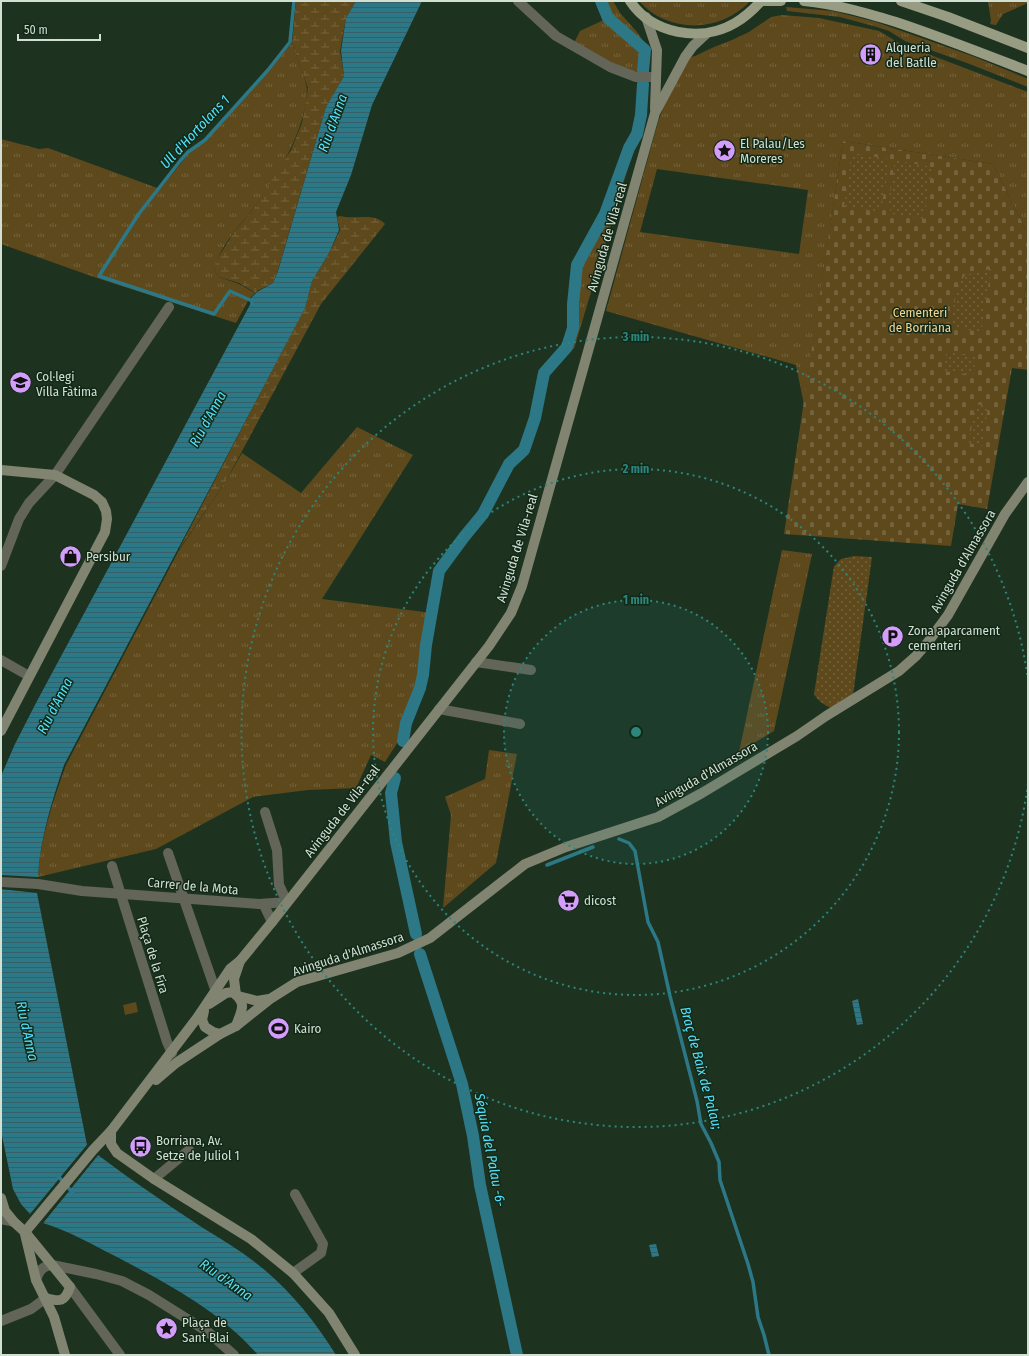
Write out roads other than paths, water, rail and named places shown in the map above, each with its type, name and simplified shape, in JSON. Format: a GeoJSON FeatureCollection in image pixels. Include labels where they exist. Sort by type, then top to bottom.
{"type":"FeatureCollection","features":[{"type":"Feature","properties":{"kind":"main road"},"geometry":{"type":"LineString","coordinates":[[630,1],[646,17],[658,25],[687,33],[706,34],[734,24],[749,14],[761,1],[781,1]]}},
{"type":"Feature","properties":{"kind":"main road"},"geometry":{"type":"LineString","coordinates":[[804,1],[824,3],[864,12],[942,37],[1028,71]]}},
{"type":"Feature","properties":{"kind":"main road"},"geometry":{"type":"LineString","coordinates":[[900,1],[955,19],[1028,48]]}},
{"type":"Feature","properties":{"kind":"street"},"geometry":{"type":"LineString","coordinates":[[518,1],[556,36],[610,67],[636,77],[656,77]]}},
{"type":"Feature","properties":{"kind":"street","name":"Avinguda de Vila-real"},"geometry":{"type":"LineString","coordinates":[[646,17],[657,50],[655,113]]}},
{"type":"Feature","properties":{"kind":"street","name":"Avinguda de Vila-real"},"geometry":{"type":"LineString","coordinates":[[172,1053],[205,1008],[215,989],[230,969],[240,961],[272,922],[489,646],[511,613],[522,586],[655,113],[684,57],[706,34]]}},
{"type":"Feature","properties":{"kind":"street"},"geometry":{"type":"LineString","coordinates":[[1,566],[19,519],[29,503],[55,475],[169,307]]}},
{"type":"Feature","properties":{"kind":"street"},"geometry":{"type":"LineString","coordinates":[[1,470],[55,475],[94,495],[102,502],[106,511],[107,519],[105,532],[1,731]]}},
{"type":"Feature","properties":{"kind":"street","name":"Avinguda d'Almassora"},"geometry":{"type":"LineString","coordinates":[[140,1094],[176,1063],[220,1034],[236,1026],[270,999],[297,982],[398,953],[430,938],[525,864],[566,846],[658,817],[702,793],[797,736],[826,716],[899,671],[916,656],[948,615],[1005,514],[1028,482]]}},
{"type":"Feature","properties":{"kind":"street"},"geometry":{"type":"LineString","coordinates":[[1,660],[29,676]]}},
{"type":"Feature","properties":{"kind":"street"},"geometry":{"type":"LineString","coordinates":[[476,662],[531,670]]}},
{"type":"Feature","properties":{"kind":"street"},"geometry":{"type":"LineString","coordinates":[[439,709],[520,724]]}},
{"type":"Feature","properties":{"kind":"street"},"geometry":{"type":"LineString","coordinates":[[265,812],[277,850],[279,885],[287,902]]}},
{"type":"Feature","properties":{"kind":"street"},"geometry":{"type":"LineString","coordinates":[[168,854],[215,989]]}},
{"type":"Feature","properties":{"kind":"street","name":"Plaça de la Fira"},"geometry":{"type":"LineString","coordinates":[[112,866],[166,1042],[172,1053]]}},
{"type":"Feature","properties":{"kind":"street"},"geometry":{"type":"LineString","coordinates":[[1,882],[38,884],[82,891],[120,893]]}},
{"type":"Feature","properties":{"kind":"street","name":"Carrer de la Mota"},"geometry":{"type":"LineString","coordinates":[[120,893],[264,905],[287,902]]}},
{"type":"Feature","properties":{"kind":"street"},"geometry":{"type":"LineString","coordinates":[[264,905],[272,922]]}},
{"type":"Feature","properties":{"kind":"street","name":"Avinguda de Vila-real"},"geometry":{"type":"LineString","coordinates":[[236,1026],[243,1008],[237,995],[234,979],[240,961]]}},
{"type":"Feature","properties":{"kind":"street","name":"Avinguda de Vila-real"},"geometry":{"type":"LineString","coordinates":[[205,1008],[226,993],[233,992],[237,995]]}},
{"type":"Feature","properties":{"kind":"street"},"geometry":{"type":"LineString","coordinates":[[237,995],[257,1001],[270,999]]}},
{"type":"Feature","properties":{"kind":"street"},"geometry":{"type":"LineString","coordinates":[[205,1008],[202,1020],[205,1027],[220,1034]]}},
{"type":"Feature","properties":{"kind":"street"},"geometry":{"type":"LineString","coordinates":[[24,1232],[93,1150],[111,1131],[172,1053]]}},
{"type":"Feature","properties":{"kind":"street"},"geometry":{"type":"LineString","coordinates":[[111,1131],[111,1144],[117,1153],[154,1180],[251,1239],[293,1273],[329,1312],[356,1355]]}},
{"type":"Feature","properties":{"kind":"street"},"geometry":{"type":"LineString","coordinates":[[154,1180],[188,1150]]}},
{"type":"Feature","properties":{"kind":"street"},"geometry":{"type":"LineString","coordinates":[[293,1273],[321,1253],[323,1244],[295,1194]]}},
{"type":"Feature","properties":{"kind":"street"},"geometry":{"type":"LineString","coordinates":[[1,1198],[5,1211],[70,1286],[120,1355]]}},
{"type":"Feature","properties":{"kind":"street"},"geometry":{"type":"LineString","coordinates":[[1,1219],[14,1222]]}},
{"type":"Feature","properties":{"kind":"street"},"geometry":{"type":"LineString","coordinates":[[24,1232],[36,1280],[54,1317],[65,1355]]}},
{"type":"Feature","properties":{"kind":"street"},"geometry":{"type":"LineString","coordinates":[[36,1280],[39,1272],[46,1266],[52,1265],[121,1281],[149,1295],[208,1332],[234,1355]]}},
{"type":"Feature","properties":{"kind":"street"},"geometry":{"type":"LineString","coordinates":[[46,1298],[56,1301],[62,1300],[68,1294],[70,1286]]}},
{"type":"Feature","properties":{"kind":"street"},"geometry":{"type":"LineString","coordinates":[[1,1321],[31,1309],[46,1298]]}},
{"type":"Feature","properties":{"kind":"water"},"geometry":{"type":"Polygon","coordinates":[[[356,1],[422,1],[372,105],[351,175],[336,212],[339,230],[329,253],[312,281],[305,308],[64,765],[44,834],[38,877],[1,875],[1,776],[15,744],[37,701],[252,301],[250,299],[257,292],[273,283],[278,271],[326,107],[344,76],[341,51],[346,18],[356,1]]]}},
{"type":"Feature","properties":{"kind":"water"},"geometry":{"type":"Polygon","coordinates":[[[1,889],[37,893],[87,1145],[30,1214],[21,1204],[13,1189],[1,1131],[1,889]]]}},
{"type":"Feature","properties":{"kind":"water"},"geometry":{"type":"Polygon","coordinates":[[[858,999],[863,1024],[857,1025],[852,1001],[858,999]]]}},
{"type":"Feature","properties":{"kind":"water"},"geometry":{"type":"Polygon","coordinates":[[[98,1155],[203,1228],[240,1251],[272,1276],[302,1308],[336,1355],[258,1355],[227,1325],[174,1288],[81,1238],[43,1223],[98,1155]]]}},
{"type":"Feature","properties":{"kind":"water"},"geometry":{"type":"Polygon","coordinates":[[[656,1244],[659,1256],[652,1257],[649,1245],[656,1244]]]}},
{"type":"Feature","properties":{"kind":"waterway","name":"Ull d'Hortolans 1"},"geometry":{"type":"LineString","coordinates":[[252,305],[252,301],[230,291],[214,314],[99,276],[138,215],[180,161],[188,152],[205,140],[268,70],[290,42],[294,1]]}},
{"type":"Feature","properties":{"kind":"waterway","name":"Séquia del Palau -6-"},"geometry":{"type":"LineString","coordinates":[[601,1],[608,18],[645,50],[643,71]]}},
{"type":"Feature","properties":{"kind":"waterway","name":"Séquia del Palau -6-"},"geometry":{"type":"LineString","coordinates":[[403,741],[406,723],[420,688],[423,675],[426,645],[439,571],[483,514],[509,464],[524,450],[535,418],[544,373],[567,347],[573,328],[573,304],[577,265],[605,214],[629,148],[637,134],[641,115],[643,84]]}},
{"type":"Feature","properties":{"kind":"waterway","name":"Séquia del Palau -6-"},"geometry":{"type":"LineString","coordinates":[[395,778],[391,793],[396,842],[416,934]]}},
{"type":"Feature","properties":{"kind":"waterway","name":"Braç de Baix de Palau;"},"geometry":{"type":"LineString","coordinates":[[619,839],[629,843],[635,851],[648,922],[658,942],[670,996],[697,1101],[701,1124],[719,1162],[720,1180],[748,1264],[753,1282],[758,1317],[769,1355]]}},
{"type":"Feature","properties":{"kind":"waterway"},"geometry":{"type":"LineString","coordinates":[[547,865],[593,847]]}},
{"type":"Feature","properties":{"kind":"waterway","name":"Séquia del Palau -6-"},"geometry":{"type":"LineString","coordinates":[[420,954],[462,1084],[473,1136],[480,1185],[517,1355]]}},
{"type":"Feature","properties":{"kind":"waterway","name":"Riu d'Anna"},"geometry":{"type":"LineString","coordinates":[[57,1175],[73,1193]]}},
{"type":"Feature","properties":{"kind":"place","name":"Alqueria del Batlle"},"geometry":{"type":"Point","coordinates":[870,54]}},
{"type":"Feature","properties":{"kind":"place","name":"El Palau/Les Moreres"},"geometry":{"type":"Point","coordinates":[725,150]}},
{"type":"Feature","properties":{"kind":"place","name":"Col·legi Villa Fàtima"},"geometry":{"type":"Point","coordinates":[21,383]}},
{"type":"Feature","properties":{"kind":"place","name":"Persibur"},"geometry":{"type":"Point","coordinates":[71,556]}},
{"type":"Feature","properties":{"kind":"place","name":"Zona aparcament cementeri"},"geometry":{"type":"Point","coordinates":[893,637]}},
{"type":"Feature","properties":{"kind":"place","name":"dicost"},"geometry":{"type":"Point","coordinates":[568,900]}},
{"type":"Feature","properties":{"kind":"place","name":"Kairo"},"geometry":{"type":"Point","coordinates":[279,1028]}},
{"type":"Feature","properties":{"kind":"place","name":"Borriana, Av. Setze de Juliol 1"},"geometry":{"type":"Point","coordinates":[140,1147]}},
{"type":"Feature","properties":{"kind":"place","name":"Plaça de Sant Blai"},"geometry":{"type":"Point","coordinates":[167,1329]}},
{"type":"Feature","properties":{"kind":"park label","name":"Cementeri de Borriana"},"geometry":{"type":"Point","coordinates":[920,320]}}]}
